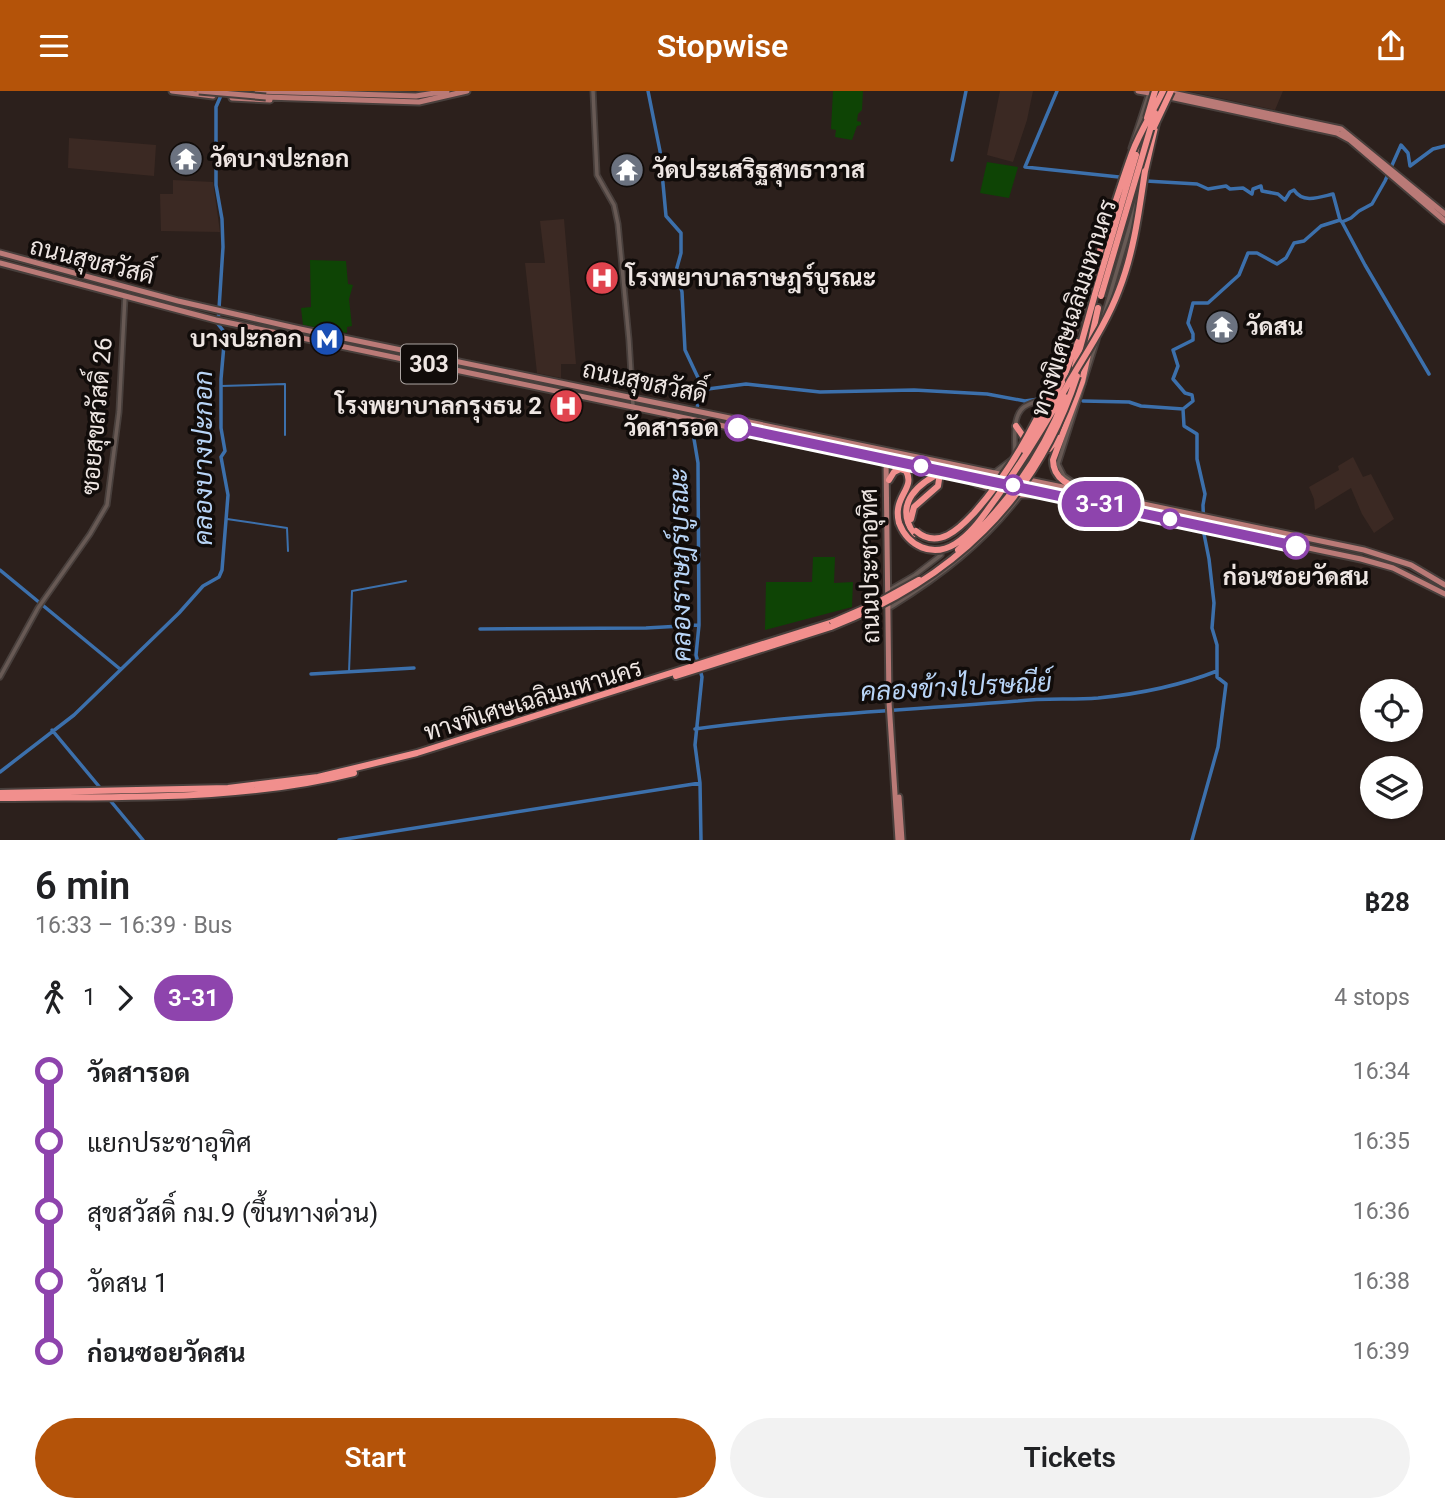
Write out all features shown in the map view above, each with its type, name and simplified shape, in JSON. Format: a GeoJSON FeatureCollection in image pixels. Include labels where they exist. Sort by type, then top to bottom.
{"type":"FeatureCollection","features":[{"type":"Feature","properties":{"kind":"highway","name":"ทางพิเศษเฉลิมมหานคร"},"geometry":{"type":"LineString","coordinates":[[1077,367],[1088,318],[1102,295],[1152,92]]}},
{"type":"Feature","properties":{"kind":"highway","name":"ทางพิเศษเฉลิมมหานคร"},"geometry":{"type":"LineString","coordinates":[[0,795],[215,794],[278,788],[342,777],[416,757],[831,627],[900,597],[933,575],[972,543],[998,516],[1046,449],[1064,410],[1098,308],[1165,92]]}},
{"type":"Feature","properties":{"kind":"highway"},"geometry":{"type":"LineString","coordinates":[[943,472],[937,487],[915,505],[911,512],[915,533],[935,539],[954,532],[979,507],[1016,458],[1060,365],[1133,151],[1165,92]]}},
{"type":"Feature","properties":{"kind":"highway"},"geometry":{"type":"LineString","coordinates":[[898,461],[908,475],[909,484],[897,505],[899,523],[908,540],[920,547],[934,550],[952,546],[975,526],[1027,455],[1104,322],[1120,288],[1131,252],[1148,156],[1165,92]]}},
{"type":"Feature","properties":{"kind":"highway"},"geometry":{"type":"LineString","coordinates":[[1155,108],[1140,153],[1157,121]]}},
{"type":"Feature","properties":{"kind":"highway"},"geometry":{"type":"LineString","coordinates":[[1092,493],[1065,482],[1055,472],[1054,456],[1082,382],[1098,308]]}},
{"type":"Feature","properties":{"kind":"highway"},"geometry":{"type":"LineString","coordinates":[[943,472],[920,485],[910,498],[907,515],[915,533],[926,542],[943,542],[956,535],[968,524],[1022,455],[1062,382],[1088,318]]}},
{"type":"Feature","properties":{"kind":"highway"},"geometry":{"type":"LineString","coordinates":[[1016,425],[1025,439],[1043,450],[1049,449],[1063,431]]}},
{"type":"Feature","properties":{"kind":"highway"},"geometry":{"type":"LineString","coordinates":[[889,480],[894,472],[900,469],[908,475]]}},
{"type":"Feature","properties":{"kind":"main road"},"geometry":{"type":"LineString","coordinates":[[172,91],[213,96],[216,91]]}},
{"type":"Feature","properties":{"kind":"main road"},"geometry":{"type":"LineString","coordinates":[[199,91],[419,102],[467,91]]}},
{"type":"Feature","properties":{"kind":"main road"},"geometry":{"type":"LineString","coordinates":[[230,91],[232,98],[297,98]]}},
{"type":"Feature","properties":{"kind":"main road"},"geometry":{"type":"LineString","coordinates":[[257,91],[267,94],[284,92],[416,96],[447,91]]}},
{"type":"Feature","properties":{"kind":"main road"},"geometry":{"type":"LineString","coordinates":[[1138,91],[1165,92],[1348,133],[1445,221]]}},
{"type":"Feature","properties":{"kind":"main road"},"geometry":{"type":"LineString","coordinates":[[1401,182],[1445,215]]}},
{"type":"Feature","properties":{"kind":"main road","name":"ถนนสุขสวัสดิ์"},"geometry":{"type":"LineString","coordinates":[[0,254],[216,310],[994,472],[1391,558],[1411,565],[1445,585]]}},
{"type":"Feature","properties":{"kind":"main road","name":"ถนนสุขสวัสดิ์"},"geometry":{"type":"LineString","coordinates":[[0,263],[216,320],[1380,564],[1410,575],[1445,594]]}},
{"type":"Feature","properties":{"kind":"main road"},"geometry":{"type":"LineString","coordinates":[[593,398],[594,389]]}},
{"type":"Feature","properties":{"kind":"main road"},"geometry":{"type":"LineString","coordinates":[[888,451],[888,459]]}},
{"type":"Feature","properties":{"kind":"main road","name":"ถนนประชาอุทิศ"},"geometry":{"type":"LineString","coordinates":[[888,459],[890,711]]}},
{"type":"Feature","properties":{"kind":"main road","name":"ถนนประชาอุทิศ"},"geometry":{"type":"LineString","coordinates":[[888,459],[890,711],[900,839]]}},
{"type":"Feature","properties":{"kind":"main road"},"geometry":{"type":"LineString","coordinates":[[960,474],[977,484],[1020,496],[1059,495]]}},
{"type":"Feature","properties":{"kind":"main road"},"geometry":{"type":"LineString","coordinates":[[1315,550],[1316,541]]}},
{"type":"Feature","properties":{"kind":"street"},"geometry":{"type":"LineString","coordinates":[[593,91],[597,175],[610,195],[617,218],[633,406]]}},
{"type":"Feature","properties":{"kind":"street"},"geometry":{"type":"LineString","coordinates":[[994,472],[1014,457],[1017,418],[1023,408],[1044,398],[1054,380],[1152,92]]}},
{"type":"Feature","properties":{"kind":"street"},"geometry":{"type":"LineString","coordinates":[[1092,493],[1064,476],[1058,464],[1083,388],[1102,295]]}},
{"type":"Feature","properties":{"kind":"street","name":"ซอยสุขสวัสดิ์ 26"},"geometry":{"type":"LineString","coordinates":[[0,677],[38,608],[107,505],[119,412],[125,296]]}},
{"type":"Feature","properties":{"kind":"street"},"geometry":{"type":"LineString","coordinates":[[891,607],[956,563],[997,524],[1020,496]]}},
{"type":"Feature","properties":{"kind":"street"},"geometry":{"type":"LineString","coordinates":[[891,589],[941,555]]}},
{"type":"Feature","properties":{"kind":"shaded area"},"geometry":{"type":"Polygon","coordinates":[[[1000,91],[1033,91],[1013,162],[987,155],[1000,91]]]}},
{"type":"Feature","properties":{"kind":"shaded area"},"geometry":{"type":"Polygon","coordinates":[[[1187,91],[1283,91],[1275,110],[1187,91]]]}},
{"type":"Feature","properties":{"kind":"shaded area"},"geometry":{"type":"Polygon","coordinates":[[[69,138],[156,145],[154,176],[68,168],[69,138]]]}},
{"type":"Feature","properties":{"kind":"shaded area"},"geometry":{"type":"Polygon","coordinates":[[[173,180],[213,182],[220,232],[161,231],[160,194],[173,194],[173,180]]]}},
{"type":"Feature","properties":{"kind":"shaded area"},"geometry":{"type":"Polygon","coordinates":[[[564,219],[576,364],[561,364],[561,378],[537,373],[525,263],[545,263],[540,221],[564,219]]]}},
{"type":"Feature","properties":{"kind":"shaded area"},"geometry":{"type":"Polygon","coordinates":[[[1353,457],[1363,477],[1371,474],[1394,519],[1374,533],[1351,488],[1315,510],[1309,487],[1339,470],[1338,466],[1353,457]]]}},
{"type":"Feature","properties":{"kind":"green space"},"geometry":{"type":"Polygon","coordinates":[[[833,91],[863,91],[862,110],[857,121],[861,122],[861,125],[857,126],[852,140],[835,137],[836,130],[831,129],[833,91]]]}},
{"type":"Feature","properties":{"kind":"green space"},"geometry":{"type":"Polygon","coordinates":[[[987,162],[1018,167],[1009,198],[980,193],[987,162]]]}},
{"type":"Feature","properties":{"kind":"green space"},"geometry":{"type":"Polygon","coordinates":[[[310,260],[346,261],[348,284],[353,285],[349,299],[352,326],[347,327],[347,333],[303,325],[301,308],[311,307],[310,260]]]}},
{"type":"Feature","properties":{"kind":"green space"},"geometry":{"type":"Polygon","coordinates":[[[813,557],[835,557],[834,583],[853,582],[852,607],[765,630],[766,582],[812,582],[813,557]]]}},
{"type":"Feature","properties":{"kind":"waterway","name":"คลองราษฎร์บูรณะ"},"geometry":{"type":"LineString","coordinates":[[648,91],[660,151],[666,216],[681,233],[681,253],[676,271],[682,292],[685,350],[701,384],[693,433],[698,463],[699,625],[696,655],[702,677],[695,745],[700,783],[701,840]]}},
{"type":"Feature","properties":{"kind":"waterway"},"geometry":{"type":"LineString","coordinates":[[952,160],[966,91]]}},
{"type":"Feature","properties":{"kind":"waterway"},"geometry":{"type":"LineString","coordinates":[[1057,91],[1025,167],[1119,177]]}},
{"type":"Feature","properties":{"kind":"waterway","name":"คลองบางปะกอก"},"geometry":{"type":"LineString","coordinates":[[0,772],[74,715],[179,613],[203,586],[219,577],[222,570],[228,495],[221,457],[225,451],[221,428],[225,333],[218,324],[223,247],[222,219],[216,185],[216,107],[222,93]]}},
{"type":"Feature","properties":{"kind":"waterway"},"geometry":{"type":"LineString","coordinates":[[1192,840],[1218,747],[1226,684],[1217,677],[1217,645],[1212,628],[1214,603],[1204,534],[1205,494],[1197,459],[1197,434],[1184,426],[1183,409],[1193,401],[1192,395],[1185,393],[1173,379],[1178,366],[1173,350],[1193,340],[1188,323],[1193,303],[1208,303],[1239,275],[1248,253],[1257,253],[1277,264],[1286,258],[1294,243],[1304,241],[1321,226],[1340,220],[1342,222],[1372,204],[1401,145],[1408,153],[1410,166],[1433,149],[1445,146]]}},
{"type":"Feature","properties":{"kind":"waterway"},"geometry":{"type":"LineString","coordinates":[[1146,181],[1197,184],[1208,189],[1226,186],[1230,189],[1243,188],[1252,194],[1253,189],[1261,186],[1262,191],[1278,194],[1285,200],[1294,190],[1307,198],[1333,194],[1340,220]]}},
{"type":"Feature","properties":{"kind":"waterway"},"geometry":{"type":"LineString","coordinates":[[1342,222],[1429,374]]}},
{"type":"Feature","properties":{"kind":"waterway"},"geometry":{"type":"LineString","coordinates":[[221,386],[285,384],[285,435]]}},
{"type":"Feature","properties":{"kind":"waterway"},"geometry":{"type":"LineString","coordinates":[[700,390],[746,384],[820,392],[914,390],[987,394],[1025,401],[1039,399]]}},
{"type":"Feature","properties":{"kind":"waterway"},"geometry":{"type":"LineString","coordinates":[[1083,401],[1129,402],[1141,406],[1183,409]]}},
{"type":"Feature","properties":{"kind":"waterway"},"geometry":{"type":"LineString","coordinates":[[227,519],[287,528],[288,551]]}},
{"type":"Feature","properties":{"kind":"waterway"},"geometry":{"type":"LineString","coordinates":[[0,570],[120,669]]}},
{"type":"Feature","properties":{"kind":"waterway"},"geometry":{"type":"LineString","coordinates":[[349,672],[352,591],[406,581]]}},
{"type":"Feature","properties":{"kind":"waterway"},"geometry":{"type":"LineString","coordinates":[[480,629],[699,625]]}},
{"type":"Feature","properties":{"kind":"waterway"},"geometry":{"type":"LineString","coordinates":[[311,674],[414,668]]}},
{"type":"Feature","properties":{"kind":"waterway","name":"คลองข้างไปรษณีย์"},"geometry":{"type":"LineString","coordinates":[[695,729],[856,713],[1028,700],[1098,698],[1158,689],[1217,671]]}},
{"type":"Feature","properties":{"kind":"waterway"},"geometry":{"type":"LineString","coordinates":[[52,730],[102,790]]}},
{"type":"Feature","properties":{"kind":"waterway"},"geometry":{"type":"LineString","coordinates":[[339,840],[700,783]]}},
{"type":"Feature","properties":{"kind":"waterway"},"geometry":{"type":"LineString","coordinates":[[109,799],[143,840]]}},
{"type":"Feature","properties":{"kind":"bus line","name":"3-31"},"geometry":{"type":"LineString","coordinates":[[738,428],[1296,546]]}},
{"type":"Feature","properties":{"kind":"place","name":"วัดบางปะกอก"},"geometry":{"type":"Point","coordinates":[186,159]}},
{"type":"Feature","properties":{"kind":"place","name":"วัดประเสริฐสุทธาวาส"},"geometry":{"type":"Point","coordinates":[627,170]}},
{"type":"Feature","properties":{"kind":"place","name":"โรงพยาบาลราษฎร์บูรณะ"},"geometry":{"type":"Point","coordinates":[602,278]}},
{"type":"Feature","properties":{"kind":"place","name":"วัดสน"},"geometry":{"type":"Point","coordinates":[1222,327]}},
{"type":"Feature","properties":{"kind":"place","name":"บางปะกอก"},"geometry":{"type":"Point","coordinates":[327,339]}},
{"type":"Feature","properties":{"kind":"place","name":"โรงพยาบาลกรุงธน 2"},"geometry":{"type":"Point","coordinates":[566,406]}},
{"type":"Feature","properties":{"kind":"place","name":"วัดสารอด"},"geometry":{"type":"Point","coordinates":[738,428]}},
{"type":"Feature","properties":{"kind":"place","name":"ก่อนซอยวัดสน"},"geometry":{"type":"Point","coordinates":[1296,546]}}]}
